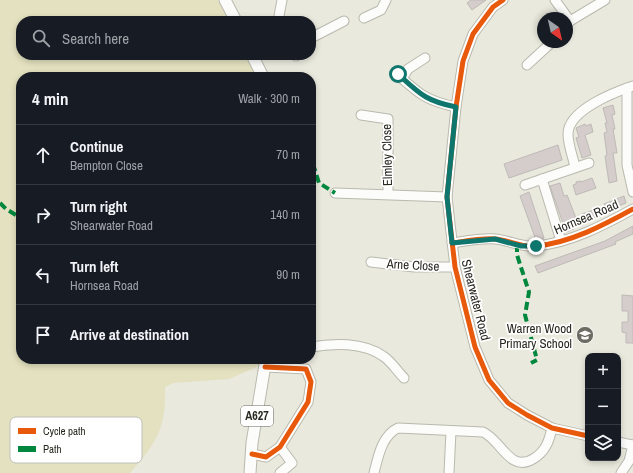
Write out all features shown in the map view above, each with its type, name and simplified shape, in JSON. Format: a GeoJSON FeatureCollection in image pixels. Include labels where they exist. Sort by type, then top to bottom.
{"type":"FeatureCollection","features":[{"type":"Feature","properties":{"kind":"main road"},"geometry":{"type":"LineString","coordinates":[[225,0],[233,16]]}},
{"type":"Feature","properties":{"kind":"main road"},"geometry":{"type":"LineString","coordinates":[[254,60],[260,72]]}},
{"type":"Feature","properties":{"kind":"main road","name":"A627"},"geometry":{"type":"LineString","coordinates":[[250,473],[266,364]]}},
{"type":"Feature","properties":{"kind":"street"},"geometry":{"type":"LineString","coordinates":[[279,16],[282,0]]}},
{"type":"Feature","properties":{"kind":"street"},"geometry":{"type":"LineString","coordinates":[[364,18],[381,10],[386,0]]}},
{"type":"Feature","properties":{"kind":"street","name":"Shearwater Road"},"geometry":{"type":"LineString","coordinates":[[503,0],[493,7],[473,34],[463,61],[456,107],[447,197],[455,267],[475,347],[489,380],[508,403],[552,428],[585,435]]}},
{"type":"Feature","properties":{"kind":"street"},"geometry":{"type":"LineString","coordinates":[[555,0],[563,12]]}},
{"type":"Feature","properties":{"kind":"street"},"geometry":{"type":"LineString","coordinates":[[573,20],[605,0]]}},
{"type":"Feature","properties":{"kind":"street"},"geometry":{"type":"LineString","coordinates":[[316,35],[344,20]]}},
{"type":"Feature","properties":{"kind":"street"},"geometry":{"type":"LineString","coordinates":[[527,65],[545,48]]}},
{"type":"Feature","properties":{"kind":"street"},"geometry":{"type":"LineString","coordinates":[[425,58],[408,69],[400,77],[424,97],[438,103],[456,107]]}},
{"type":"Feature","properties":{"kind":"street"},"geometry":{"type":"LineString","coordinates":[[575,167],[569,142],[568,132],[570,126],[589,105],[605,96],[630,87],[627,165],[633,192]]}},
{"type":"Feature","properties":{"kind":"street","name":"Elmley Close"},"geometry":{"type":"LineString","coordinates":[[361,115],[388,119],[388,194]]}},
{"type":"Feature","properties":{"kind":"street"},"geometry":{"type":"LineString","coordinates":[[525,184],[589,163]]}},
{"type":"Feature","properties":{"kind":"street"},"geometry":{"type":"LineString","coordinates":[[542,179],[561,241]]}},
{"type":"Feature","properties":{"kind":"street","name":"Elmley Close"},"geometry":{"type":"LineString","coordinates":[[335,193],[447,197]]}},
{"type":"Feature","properties":{"kind":"street","name":"Hornsea Road"},"geometry":{"type":"LineString","coordinates":[[452,243],[495,239],[521,246],[536,246],[561,241],[594,228],[633,209]]}},
{"type":"Feature","properties":{"kind":"street","name":"Arne Close"},"geometry":{"type":"LineString","coordinates":[[371,262],[414,267],[455,267]]}},
{"type":"Feature","properties":{"kind":"street"},"geometry":{"type":"LineString","coordinates":[[316,346],[341,343],[382,355],[404,378]]}},
{"type":"Feature","properties":{"kind":"street"},"geometry":{"type":"LineString","coordinates":[[273,364],[306,369]]}},
{"type":"Feature","properties":{"kind":"street"},"geometry":{"type":"LineString","coordinates":[[252,454],[266,457],[280,447],[308,402],[311,382],[304,364]]}},
{"type":"Feature","properties":{"kind":"street"},"geometry":{"type":"LineString","coordinates":[[374,473],[385,439],[393,430],[402,428],[483,432],[494,439],[510,459],[516,463],[523,463],[537,457],[544,450],[552,428]]}},
{"type":"Feature","properties":{"kind":"street"},"geometry":{"type":"LineString","coordinates":[[449,473],[451,430]]}},
{"type":"Feature","properties":{"kind":"street"},"geometry":{"type":"LineString","coordinates":[[621,443],[633,445],[629,461],[621,473]]}},
{"type":"Feature","properties":{"kind":"street"},"geometry":{"type":"LineString","coordinates":[[280,447],[292,463],[280,473]]}},
{"type":"Feature","properties":{"kind":"shaded area"},"geometry":{"type":"Polygon","coordinates":[[[0,0],[218,0],[226,16],[16,16],[16,60],[248,60],[254,72],[16,72],[16,364],[261,365],[229,379],[173,383],[165,387],[164,414],[158,434],[142,458],[142,417],[10,417],[10,463],[138,463],[130,473],[0,473],[0,0]]]}},
{"type":"Feature","properties":{"kind":"building"},"geometry":{"type":"Polygon","coordinates":[[[471,0],[486,0],[472,10],[467,3],[471,0]]]}},
{"type":"Feature","properties":{"kind":"building"},"geometry":{"type":"Polygon","coordinates":[[[613,105],[615,114],[612,115],[615,129],[613,129],[617,153],[613,153],[617,181],[609,183],[605,156],[607,155],[604,133],[607,132],[605,123],[607,123],[603,108],[613,105]]]}},
{"type":"Feature","properties":{"kind":"building"},"geometry":{"type":"Polygon","coordinates":[[[585,124],[586,126],[591,124],[593,132],[585,135],[591,155],[582,158],[576,138],[579,137],[576,128],[585,124]]]}},
{"type":"Feature","properties":{"kind":"building"},"geometry":{"type":"Polygon","coordinates":[[[558,145],[562,160],[509,178],[504,164],[558,145]]]}},
{"type":"Feature","properties":{"kind":"building"},"geometry":{"type":"Polygon","coordinates":[[[592,178],[596,188],[576,195],[573,185],[576,184],[576,182],[581,182],[592,178]]]}},
{"type":"Feature","properties":{"kind":"building"},"geometry":{"type":"Polygon","coordinates":[[[560,183],[564,196],[567,195],[576,218],[571,219],[574,229],[566,232],[550,186],[560,183]]]}},
{"type":"Feature","properties":{"kind":"building"},"geometry":{"type":"Polygon","coordinates":[[[529,192],[544,238],[542,239],[536,240],[520,196],[529,192]]]}},
{"type":"Feature","properties":{"kind":"building"},"geometry":{"type":"Polygon","coordinates":[[[624,196],[626,203],[604,212],[605,214],[585,221],[582,214],[605,206],[604,204],[624,196]]]}},
{"type":"Feature","properties":{"kind":"building"},"geometry":{"type":"Polygon","coordinates":[[[633,226],[633,234],[615,242],[616,244],[538,273],[535,266],[605,241],[633,226]]]}},
{"type":"Feature","properties":{"kind":"building"},"geometry":{"type":"Polygon","coordinates":[[[622,295],[633,296],[633,343],[626,343],[626,333],[622,332],[622,322],[628,322],[628,311],[622,311],[622,295]]]}},
{"type":"Feature","properties":{"kind":"marked path"},"geometry":{"type":"LineString","coordinates":[[316,173],[319,183],[335,193]]}},
{"type":"Feature","properties":{"kind":"marked path"},"geometry":{"type":"LineString","coordinates":[[0,203],[16,215]]}},
{"type":"Feature","properties":{"kind":"marked path"},"geometry":{"type":"LineString","coordinates":[[517,244],[517,255],[529,292],[525,315],[537,360],[531,363]]}},
{"type":"Feature","properties":{"kind":"cycle path"},"geometry":{"type":"LineString","coordinates":[[503,0],[493,7],[473,34],[463,61],[456,107],[447,197],[455,267],[475,347],[489,380],[508,403],[527,415],[552,428],[585,435]]}},
{"type":"Feature","properties":{"kind":"cycle path"},"geometry":{"type":"LineString","coordinates":[[452,243],[490,239],[526,246],[549,244],[574,237],[633,209]]}},
{"type":"Feature","properties":{"kind":"cycle path"},"geometry":{"type":"LineString","coordinates":[[252,454],[266,457],[280,447],[308,402],[311,382],[306,369],[265,367]]}},
{"type":"Feature","properties":{"kind":"place","name":"Warren Wood Primary School"},"geometry":{"type":"Point","coordinates":[585,335]}},
{"type":"Feature","properties":{"kind":"route"},"geometry":{"type":"LineString","coordinates":[[398,74],[412,88],[424,97],[438,103],[456,107],[447,197],[452,243],[495,239],[521,246],[536,246]]}}]}
